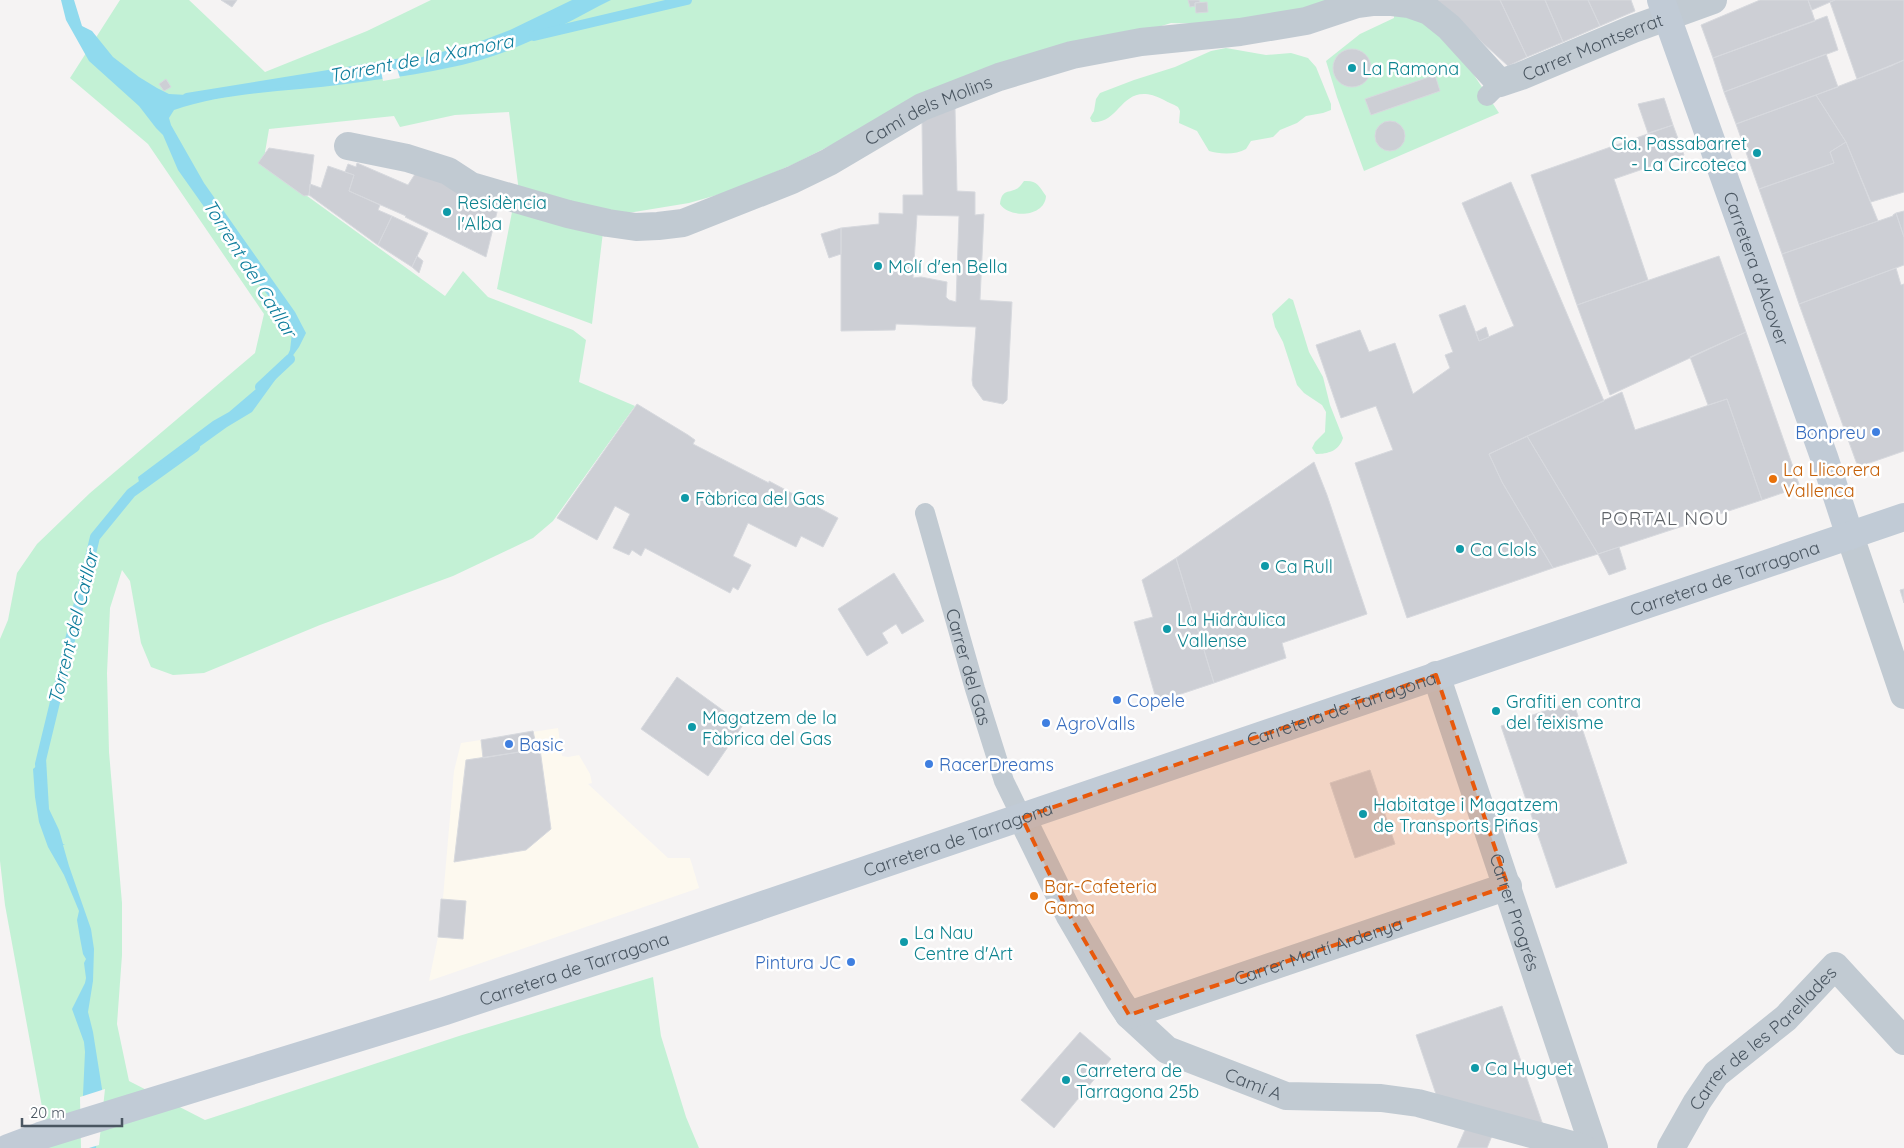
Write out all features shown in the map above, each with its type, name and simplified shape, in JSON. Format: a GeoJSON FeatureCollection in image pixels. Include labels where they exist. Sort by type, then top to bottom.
{"type":"FeatureCollection","features":[{"type":"Feature","properties":{"kind":"main road","name":"Carretera d'Alcover"},"geometry":{"type":"LineString","coordinates":[[1664,9],[1824,457],[1850,536]]}},
{"type":"Feature","properties":{"kind":"main road","name":"Carretera de Tarragona"},"geometry":{"type":"LineString","coordinates":[[8,1148],[40,1136],[445,1011],[1022,818],[1436,675],[1904,517]]}},
{"type":"Feature","properties":{"kind":"street","name":"Carrer Montserrat"},"geometry":{"type":"LineString","coordinates":[[1485,78],[1521,76],[1633,28],[1664,9],[1713,0]]}},
{"type":"Feature","properties":{"kind":"street","name":"Camí dels Molins"},"geometry":{"type":"LineString","coordinates":[[348,146],[415,160],[448,171],[471,186],[550,210],[608,223],[636,227],[658,226],[684,223],[792,180],[829,162],[922,107],[957,93],[999,77],[1072,55],[1125,44],[1240,32],[1306,21],[1357,4],[1392,2],[1409,4],[1429,11],[1449,28],[1485,78]]}},
{"type":"Feature","properties":{"kind":"street"},"geometry":{"type":"LineString","coordinates":[[1850,536],[1904,695]]}},
{"type":"Feature","properties":{"kind":"street","name":"Carrer Progrés"},"geometry":{"type":"LineString","coordinates":[[1436,675],[1594,1148]]}},
{"type":"Feature","properties":{"kind":"street","name":"Camí A"},"geometry":{"type":"LineString","coordinates":[[1022,818],[1070,916],[1129,1015],[1167,1050],[1286,1096],[1381,1098],[1418,1103],[1583,1148]]}},
{"type":"Feature","properties":{"kind":"street","name":"Carrer Martí Ardenya"},"geometry":{"type":"LineString","coordinates":[[1129,1015],[1508,886]]}},
{"type":"Feature","properties":{"kind":"street","name":"Carrer de les Parellades"},"geometry":{"type":"LineString","coordinates":[[1671,1148],[1697,1102],[1716,1074],[1786,1018],[1835,966],[1899,1025]]}},
{"type":"Feature","properties":{"kind":"lane","name":"Carrer del Gas"},"geometry":{"type":"LineString","coordinates":[[925,514],[975,689],[1004,781],[1022,818]]}},
{"type":"Feature","properties":{"kind":"highlighted area"},"geometry":{"type":"Polygon","coordinates":[[[1436,675],[1508,886],[1129,1015],[1070,916],[1022,818],[1436,675]]]}},
{"type":"Feature","properties":{"kind":"shaded area"},"geometry":{"type":"Polygon","coordinates":[[[558,728],[562,756],[579,755],[590,774],[592,783],[588,784],[668,858],[690,858],[699,888],[429,981],[438,937],[441,899],[443,898],[454,771],[461,743],[558,728]]]}},
{"type":"Feature","properties":{"kind":"green space"},"geometry":{"type":"Polygon","coordinates":[[[120,0],[189,0],[265,72],[367,31],[431,0],[1339,0],[1299,10],[1235,21],[1171,23],[910,105],[796,163],[731,191],[689,203],[622,214],[519,192],[509,112],[455,115],[400,127],[394,116],[269,129],[263,164],[445,296],[463,271],[488,297],[573,330],[586,340],[579,382],[635,406],[553,521],[533,538],[453,576],[320,625],[204,673],[173,675],[151,667],[141,643],[130,581],[122,570],[110,608],[107,673],[109,752],[122,903],[122,955],[117,1024],[129,1081],[205,1120],[459,1036],[653,977],[661,1036],[686,1117],[699,1148],[47,1148],[42,1107],[5,905],[0,861],[0,639],[8,620],[17,573],[37,544],[90,493],[255,353],[264,314],[148,144],[70,78],[120,0]]]}},
{"type":"Feature","properties":{"kind":"green space"},"geometry":{"type":"Polygon","coordinates":[[[1394,16],[1422,18],[1470,69],[1499,113],[1364,171],[1326,61],[1360,34],[1394,18],[1394,16]]]}},
{"type":"Feature","properties":{"kind":"green space"},"geometry":{"type":"Polygon","coordinates":[[[1226,48],[1266,55],[1291,53],[1308,58],[1316,67],[1331,104],[1331,110],[1306,116],[1297,123],[1280,130],[1273,137],[1251,141],[1246,149],[1228,153],[1209,151],[1197,131],[1179,123],[1180,111],[1178,107],[1150,95],[1139,95],[1130,98],[1110,117],[1102,121],[1092,122],[1090,118],[1100,93],[1175,67],[1211,51],[1226,48]]]}},
{"type":"Feature","properties":{"kind":"green space"},"geometry":{"type":"Polygon","coordinates":[[[1024,181],[1035,183],[1039,187],[1046,196],[1044,203],[1034,212],[1019,214],[1005,209],[1000,204],[1004,193],[1015,190],[1024,181]]]}},
{"type":"Feature","properties":{"kind":"green space"},"geometry":{"type":"Polygon","coordinates":[[[512,212],[603,232],[592,324],[497,289],[512,212]]]}},
{"type":"Feature","properties":{"kind":"green space"},"geometry":{"type":"Polygon","coordinates":[[[1289,298],[1293,300],[1309,352],[1323,377],[1330,405],[1343,438],[1336,449],[1325,453],[1316,454],[1312,448],[1325,432],[1326,412],[1322,405],[1304,393],[1297,385],[1283,342],[1275,327],[1272,314],[1289,298]]]}},
{"type":"Feature","properties":{"kind":"water"},"geometry":{"type":"Polygon","coordinates":[[[61,0],[74,0],[82,26],[92,31],[113,57],[139,77],[169,94],[205,96],[302,84],[380,68],[476,43],[510,30],[572,0],[611,0],[528,42],[499,54],[462,65],[423,73],[346,84],[216,99],[174,110],[169,118],[171,125],[204,183],[295,312],[306,333],[299,347],[252,412],[195,450],[169,462],[159,473],[140,487],[138,477],[213,421],[229,412],[276,372],[285,361],[290,350],[292,333],[286,319],[178,170],[163,135],[139,106],[89,61],[66,20],[61,0]]]}},
{"type":"Feature","properties":{"kind":"water"},"geometry":{"type":"Polygon","coordinates":[[[46,758],[49,809],[63,844],[65,844],[63,845],[69,866],[91,929],[94,949],[93,981],[88,1012],[102,1089],[96,1148],[83,1148],[85,1052],[84,1042],[72,1009],[86,978],[84,963],[86,959],[83,954],[77,920],[79,911],[64,875],[48,847],[39,822],[35,797],[33,769],[46,758]]]}},
{"type":"Feature","properties":{"kind":"pier"},"geometry":{"type":"Polygon","coordinates":[[[395,62],[400,78],[383,81],[380,66],[395,62]]]}},
{"type":"Feature","properties":{"kind":"pier"},"geometry":{"type":"Polygon","coordinates":[[[105,1089],[99,1145],[81,1148],[80,1097],[105,1089]]]}},
{"type":"Feature","properties":{"kind":"building"},"geometry":{"type":"Polygon","coordinates":[[[221,0],[237,0],[232,7],[221,0]]]}},
{"type":"Feature","properties":{"kind":"building"},"geometry":{"type":"Polygon","coordinates":[[[1188,0],[1199,0],[1200,2],[1190,7],[1188,0]]]}},
{"type":"Feature","properties":{"kind":"building"},"geometry":{"type":"Polygon","coordinates":[[[1436,0],[1500,0],[1527,57],[1508,66],[1436,0]]]}},
{"type":"Feature","properties":{"kind":"building"},"geometry":{"type":"Polygon","coordinates":[[[1500,0],[1545,0],[1563,42],[1527,57],[1500,0]]]}},
{"type":"Feature","properties":{"kind":"building"},"geometry":{"type":"Polygon","coordinates":[[[1545,0],[1588,0],[1600,26],[1563,42],[1545,0]]]}},
{"type":"Feature","properties":{"kind":"building"},"geometry":{"type":"Polygon","coordinates":[[[1588,0],[1631,0],[1635,11],[1600,26],[1588,0]]]}},
{"type":"Feature","properties":{"kind":"building"},"geometry":{"type":"Polygon","coordinates":[[[1760,0],[1808,0],[1815,21],[1713,58],[1701,25],[1760,0]]]}},
{"type":"Feature","properties":{"kind":"building"},"geometry":{"type":"Polygon","coordinates":[[[1808,0],[1835,0],[1812,10],[1808,0]]]}},
{"type":"Feature","properties":{"kind":"building"},"geometry":{"type":"Polygon","coordinates":[[[1835,0],[1904,0],[1904,60],[1857,79],[1830,2],[1835,0]]]}},
{"type":"Feature","properties":{"kind":"building"},"geometry":{"type":"Polygon","coordinates":[[[1207,2],[1208,12],[1196,13],[1195,3],[1207,2]]]}},
{"type":"Feature","properties":{"kind":"building"},"geometry":{"type":"Polygon","coordinates":[[[1827,16],[1838,50],[1724,92],[1713,58],[1827,16]]]}},
{"type":"Feature","properties":{"kind":"building","name":"La Ramona"},"geometry":{"type":"Polygon","coordinates":[[[1352,49],[1359,50],[1365,55],[1370,61],[1370,75],[1365,81],[1359,86],[1352,87],[1345,86],[1339,81],[1334,75],[1333,68],[1334,61],[1339,55],[1345,50],[1352,49]]]}},
{"type":"Feature","properties":{"kind":"building"},"geometry":{"type":"Polygon","coordinates":[[[1826,54],[1838,87],[1736,124],[1724,92],[1826,54]]]}},
{"type":"Feature","properties":{"kind":"building"},"geometry":{"type":"Polygon","coordinates":[[[1904,60],[1904,192],[1871,202],[1846,142],[1816,95],[1904,60]]]}},
{"type":"Feature","properties":{"kind":"building"},"geometry":{"type":"Polygon","coordinates":[[[1435,75],[1440,91],[1371,115],[1365,99],[1435,75]]]}},
{"type":"Feature","properties":{"kind":"building"},"geometry":{"type":"Polygon","coordinates":[[[166,79],[171,87],[164,91],[159,84],[166,79]]]}},
{"type":"Feature","properties":{"kind":"building"},"geometry":{"type":"Polygon","coordinates":[[[1816,95],[1846,142],[1830,152],[1834,163],[1759,189],[1736,124],[1816,95]]]}},
{"type":"Feature","properties":{"kind":"building"},"geometry":{"type":"Polygon","coordinates":[[[1664,98],[1673,125],[1648,133],[1638,104],[1664,98]]]}},
{"type":"Feature","properties":{"kind":"building","name":"Molí d'en Bella"},"geometry":{"type":"Polygon","coordinates":[[[955,108],[957,191],[975,192],[975,215],[984,214],[980,300],[1012,302],[1007,400],[1003,404],[983,400],[973,386],[976,327],[896,324],[895,330],[841,331],[841,228],[879,224],[879,213],[903,214],[903,195],[923,195],[922,121],[955,108]],[[917,215],[913,278],[921,277],[947,282],[946,297],[956,302],[959,216],[917,215]]]}},
{"type":"Feature","properties":{"kind":"building"},"geometry":{"type":"Polygon","coordinates":[[[1390,121],[1401,125],[1405,136],[1401,147],[1390,151],[1379,147],[1375,136],[1379,125],[1390,121]]]}},
{"type":"Feature","properties":{"kind":"building"},"geometry":{"type":"Polygon","coordinates":[[[1673,125],[1684,155],[1614,179],[1648,280],[1577,305],[1531,175],[1673,125]]]}},
{"type":"Feature","properties":{"kind":"building"},"geometry":{"type":"Polygon","coordinates":[[[1846,142],[1878,221],[1782,254],[1759,189],[1834,163],[1830,152],[1846,142]]]}},
{"type":"Feature","properties":{"kind":"building"},"geometry":{"type":"Polygon","coordinates":[[[269,148],[314,155],[309,195],[304,196],[258,163],[269,148]]]}},
{"type":"Feature","properties":{"kind":"building","name":"Residència l'Alba"},"geometry":{"type":"Polygon","coordinates":[[[357,163],[408,185],[417,171],[429,173],[498,208],[486,257],[406,216],[349,191],[354,175],[345,172],[348,164],[356,167],[357,163]]]}},
{"type":"Feature","properties":{"kind":"building"},"geometry":{"type":"Polygon","coordinates":[[[328,166],[354,175],[349,191],[380,205],[378,210],[392,216],[378,245],[309,195],[310,184],[321,188],[328,166]]]}},
{"type":"Feature","properties":{"kind":"building"},"geometry":{"type":"Polygon","coordinates":[[[1511,182],[1604,401],[1489,454],[1502,482],[1553,568],[1407,618],[1355,463],[1393,450],[1376,406],[1341,418],[1316,345],[1360,330],[1369,352],[1395,343],[1413,394],[1450,368],[1445,355],[1453,352],[1439,315],[1465,305],[1479,341],[1514,326],[1462,203],[1511,182]]]}},
{"type":"Feature","properties":{"kind":"building"},"geometry":{"type":"Polygon","coordinates":[[[1904,211],[1904,237],[1896,213],[1904,211]]]}},
{"type":"Feature","properties":{"kind":"building"},"geometry":{"type":"Polygon","coordinates":[[[1896,213],[1904,237],[1904,265],[1799,304],[1782,254],[1893,216],[1896,213]]]}},
{"type":"Feature","properties":{"kind":"building"},"geometry":{"type":"Polygon","coordinates":[[[392,216],[428,233],[412,267],[378,245],[392,216]]]}},
{"type":"Feature","properties":{"kind":"building"},"geometry":{"type":"Polygon","coordinates":[[[841,228],[841,254],[829,258],[821,234],[841,228]]]}},
{"type":"Feature","properties":{"kind":"building"},"geometry":{"type":"Polygon","coordinates":[[[417,256],[423,261],[419,273],[412,267],[417,256]]]}},
{"type":"Feature","properties":{"kind":"building"},"geometry":{"type":"Polygon","coordinates":[[[1719,256],[1746,332],[1610,395],[1577,305],[1719,256]]]}},
{"type":"Feature","properties":{"kind":"building"},"geometry":{"type":"Polygon","coordinates":[[[1896,268],[1901,285],[1904,284],[1904,451],[1858,467],[1799,304],[1896,268]]]}},
{"type":"Feature","properties":{"kind":"building"},"geometry":{"type":"Polygon","coordinates":[[[1486,327],[1489,337],[1479,341],[1476,332],[1486,327]]]}},
{"type":"Feature","properties":{"kind":"building"},"geometry":{"type":"Polygon","coordinates":[[[1746,332],[1800,487],[1762,500],[1727,399],[1708,405],[1690,357],[1746,332]]]}},
{"type":"Feature","properties":{"kind":"building"},"geometry":{"type":"Polygon","coordinates":[[[1622,392],[1635,430],[1727,399],[1762,500],[1598,554],[1527,436],[1622,392]]]}},
{"type":"Feature","properties":{"kind":"building","name":"Fàbrica del Gas"},"geometry":{"type":"Polygon","coordinates":[[[637,404],[695,440],[693,444],[769,483],[769,481],[838,518],[823,547],[801,536],[796,547],[748,523],[733,556],[751,565],[738,590],[733,587],[730,593],[645,548],[641,556],[632,550],[629,555],[613,548],[630,514],[615,506],[597,540],[557,518],[637,404]]]}},
{"type":"Feature","properties":{"kind":"building"},"geometry":{"type":"Polygon","coordinates":[[[1527,436],[1598,554],[1553,568],[1502,482],[1489,454],[1527,436]]]}},
{"type":"Feature","properties":{"kind":"building","name":"Ca Rull"},"geometry":{"type":"Polygon","coordinates":[[[1314,462],[1367,614],[1282,643],[1286,658],[1214,683],[1176,558],[1314,462]]]}},
{"type":"Feature","properties":{"kind":"building"},"geometry":{"type":"Polygon","coordinates":[[[1619,547],[1626,569],[1609,575],[1598,554],[1619,547]]]}},
{"type":"Feature","properties":{"kind":"building","name":"La Hidràulica Vallense"},"geometry":{"type":"Polygon","coordinates":[[[1176,558],[1214,683],[1157,702],[1134,622],[1153,617],[1142,580],[1176,558]]]}},
{"type":"Feature","properties":{"kind":"building"},"geometry":{"type":"Polygon","coordinates":[[[894,573],[924,621],[902,634],[896,624],[882,633],[888,643],[867,656],[838,609],[894,573]]]}},
{"type":"Feature","properties":{"kind":"building"},"geometry":{"type":"Polygon","coordinates":[[[1904,589],[1904,603],[1900,590],[1904,589]]]}},
{"type":"Feature","properties":{"kind":"building","name":"Magatzem de la Fàbrica del Gas"},"geometry":{"type":"Polygon","coordinates":[[[677,677],[743,725],[708,776],[641,729],[677,677]]]}},
{"type":"Feature","properties":{"kind":"building"},"geometry":{"type":"Polygon","coordinates":[[[1573,701],[1627,863],[1556,888],[1501,726],[1573,701]]]}},
{"type":"Feature","properties":{"kind":"building","name":"Basic"},"geometry":{"type":"Polygon","coordinates":[[[533,731],[537,749],[483,758],[481,740],[533,731]]]}},
{"type":"Feature","properties":{"kind":"building"},"geometry":{"type":"Polygon","coordinates":[[[540,749],[551,829],[526,850],[454,862],[466,760],[540,749]]]}},
{"type":"Feature","properties":{"kind":"building","name":"Habitatge i Magatzem de Transports Piñas"},"geometry":{"type":"Polygon","coordinates":[[[1370,770],[1395,844],[1355,858],[1330,783],[1370,770]]]}},
{"type":"Feature","properties":{"kind":"building"},"geometry":{"type":"Polygon","coordinates":[[[441,899],[466,901],[463,939],[438,937],[441,899]]]}},
{"type":"Feature","properties":{"kind":"building","name":"Ca Huguet"},"geometry":{"type":"Polygon","coordinates":[[[1502,1006],[1544,1128],[1438,1100],[1416,1035],[1502,1006]]]}},
{"type":"Feature","properties":{"kind":"building","name":"Carretera de Tarragona 25b"},"geometry":{"type":"Polygon","coordinates":[[[1080,1032],[1111,1059],[1054,1128],[1021,1100],[1080,1032]]]}},
{"type":"Feature","properties":{"kind":"building"},"geometry":{"type":"Polygon","coordinates":[[[1468,1123],[1494,1131],[1487,1148],[1457,1148],[1468,1123]]]}},
{"type":"Feature","properties":{"kind":"waterway","name":"Torrent de la Xamora"},"geometry":{"type":"LineString","coordinates":[[534,36],[687,0]]}},
{"type":"Feature","properties":{"kind":"waterway","name":"Torrent de la Xamora"},"geometry":{"type":"LineString","coordinates":[[187,98],[415,61]]}},
{"type":"Feature","properties":{"kind":"waterway","name":"Torrent del Catllar"},"geometry":{"type":"LineString","coordinates":[[260,387],[290,359]]}},
{"type":"Feature","properties":{"kind":"waterway","name":"Torrent del Catllar"},"geometry":{"type":"LineString","coordinates":[[41,776],[40,764],[95,537],[131,493],[195,447]]}},
{"type":"Feature","properties":{"kind":"place","name":"La Ramona"},"geometry":{"type":"Point","coordinates":[1352,68]}},
{"type":"Feature","properties":{"kind":"place","name":"Cia. Passabarret - La Circoteca"},"geometry":{"type":"Point","coordinates":[1757,153]}},
{"type":"Feature","properties":{"kind":"place","name":"Residència l'Alba"},"geometry":{"type":"Point","coordinates":[447,212]}},
{"type":"Feature","properties":{"kind":"place","name":"Molí d'en Bella"},"geometry":{"type":"Point","coordinates":[878,266]}},
{"type":"Feature","properties":{"kind":"place","name":"Bonpreu"},"geometry":{"type":"Point","coordinates":[1876,432]}},
{"type":"Feature","properties":{"kind":"place","name":"La Llicorera Vallenca"},"geometry":{"type":"Point","coordinates":[1773,479]}},
{"type":"Feature","properties":{"kind":"place","name":"Fàbrica del Gas"},"geometry":{"type":"Point","coordinates":[685,498]}},
{"type":"Feature","properties":{"kind":"place","name":"Ca Clols"},"geometry":{"type":"Point","coordinates":[1460,549]}},
{"type":"Feature","properties":{"kind":"place","name":"Ca Rull"},"geometry":{"type":"Point","coordinates":[1265,566]}},
{"type":"Feature","properties":{"kind":"place","name":"La Hidràulica Vallense"},"geometry":{"type":"Point","coordinates":[1167,629]}},
{"type":"Feature","properties":{"kind":"place","name":"Copele"},"geometry":{"type":"Point","coordinates":[1117,700]}},
{"type":"Feature","properties":{"kind":"place","name":"Grafiti en contra del feixisme"},"geometry":{"type":"Point","coordinates":[1496,711]}},
{"type":"Feature","properties":{"kind":"place","name":"AgroValls"},"geometry":{"type":"Point","coordinates":[1046,723]}},
{"type":"Feature","properties":{"kind":"place","name":"Magatzem de la Fàbrica del Gas"},"geometry":{"type":"Point","coordinates":[692,727]}},
{"type":"Feature","properties":{"kind":"place","name":"Basic"},"geometry":{"type":"Point","coordinates":[509,744]}},
{"type":"Feature","properties":{"kind":"place","name":"RacerDreams"},"geometry":{"type":"Point","coordinates":[929,764]}},
{"type":"Feature","properties":{"kind":"place","name":"Habitatge i Magatzem de Transports Piñas"},"geometry":{"type":"Point","coordinates":[1363,814]}},
{"type":"Feature","properties":{"kind":"place","name":"Bar-Cafeteria Gama"},"geometry":{"type":"Point","coordinates":[1034,896]}},
{"type":"Feature","properties":{"kind":"place","name":"La Nau Centre d'Art"},"geometry":{"type":"Point","coordinates":[904,942]}},
{"type":"Feature","properties":{"kind":"place","name":"Pintura JC"},"geometry":{"type":"Point","coordinates":[851,962]}},
{"type":"Feature","properties":{"kind":"place","name":"Ca Huguet"},"geometry":{"type":"Point","coordinates":[1475,1068]}},
{"type":"Feature","properties":{"kind":"place","name":"Carretera de Tarragona 25b"},"geometry":{"type":"Point","coordinates":[1066,1080]}},
{"type":"Feature","properties":{"kind":"district","name":"PORTAL NOU"},"geometry":{"type":"Point","coordinates":[1665,518]}}]}
